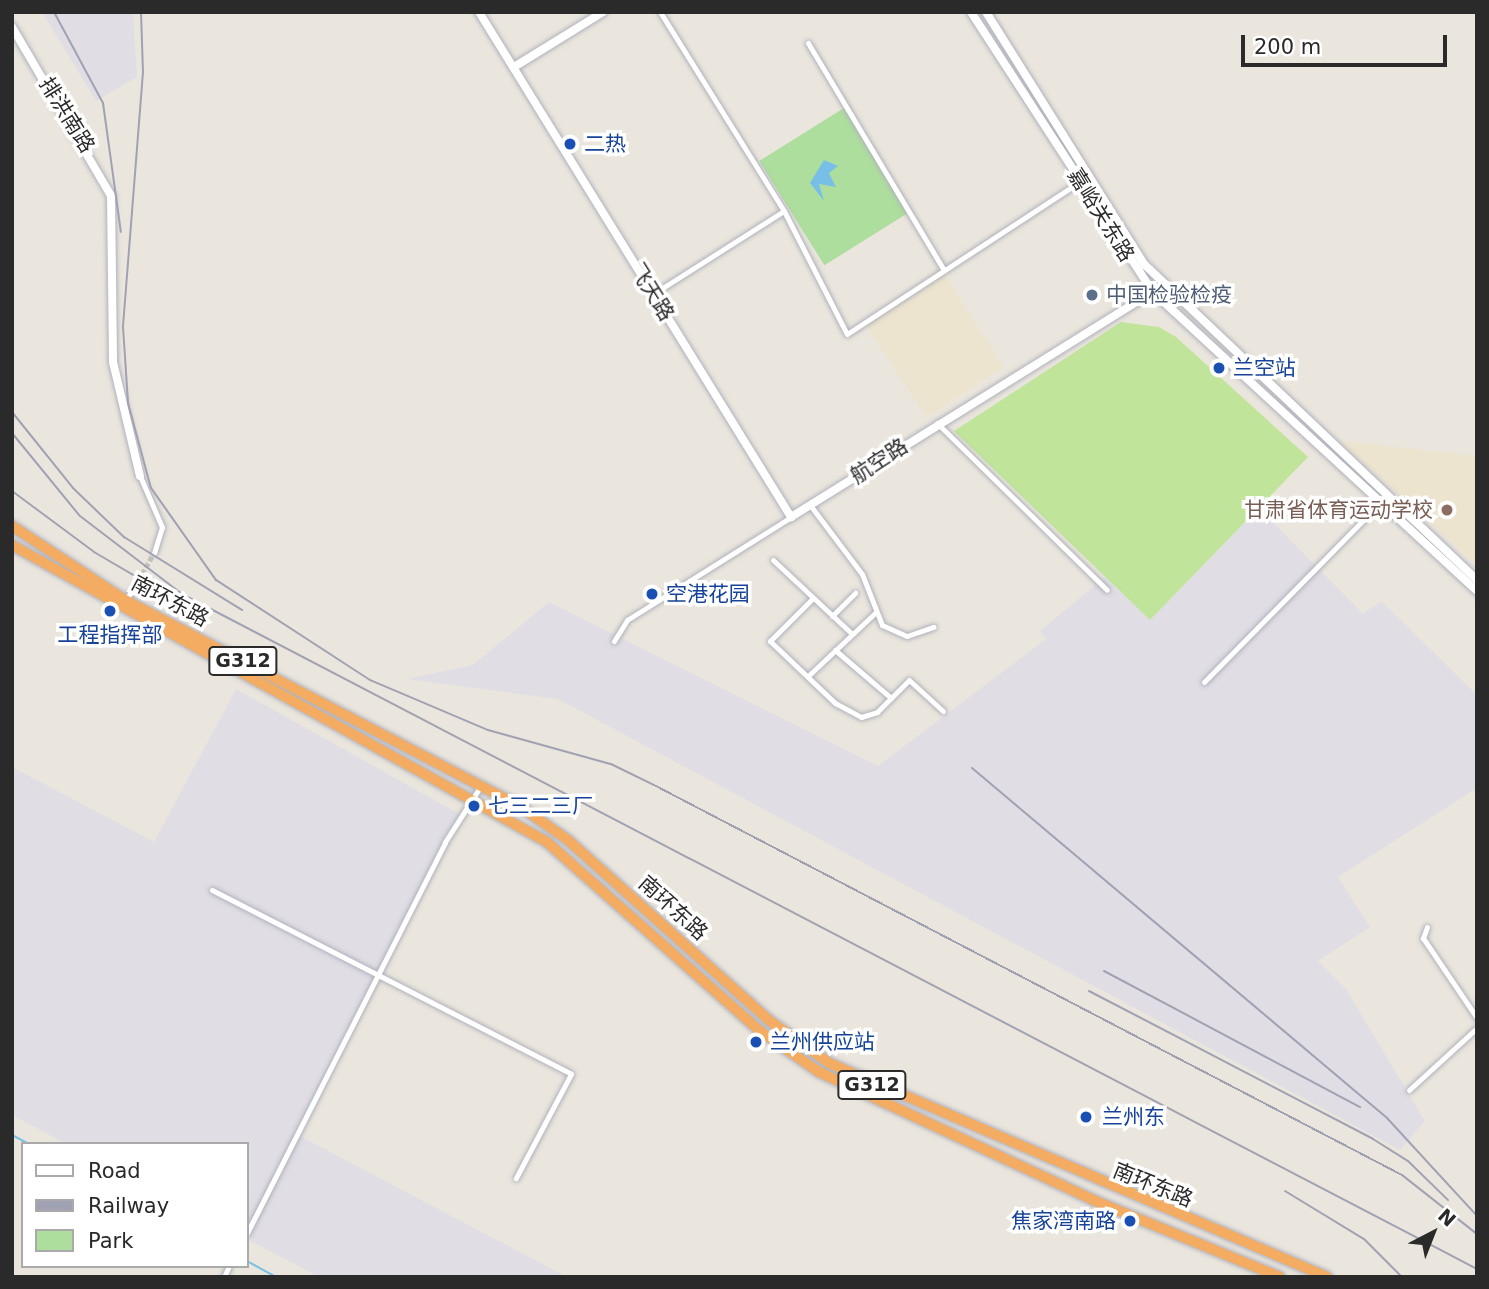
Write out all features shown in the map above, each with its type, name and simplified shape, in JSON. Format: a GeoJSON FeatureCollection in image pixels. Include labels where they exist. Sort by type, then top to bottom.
{"type":"FeatureCollection","features":[{"type":"Feature","properties":{"kind":"highway","name":"南环东路"},"geometry":{"type":"LineString","coordinates":[[12,526],[125,600],[482,785],[568,840],[802,1047],[866,1082],[1099,1184],[1327,1277]]}},
{"type":"Feature","properties":{"kind":"highway","name":"南环东路"},"geometry":{"type":"LineString","coordinates":[[12,545],[474,797],[547,842],[796,1057],[857,1093],[1093,1199],[1280,1277]]}},
{"type":"Feature","properties":{"kind":"highway"},"geometry":{"type":"LineString","coordinates":[[1093,1199],[1099,1184]]}},
{"type":"Feature","properties":{"kind":"main road"},"geometry":{"type":"LineString","coordinates":[[479,12],[514,67],[603,12]]}},
{"type":"Feature","properties":{"kind":"main road","name":"嘉峪关东路"},"geometry":{"type":"LineString","coordinates":[[971,12],[1153,292],[1477,591]]}},
{"type":"Feature","properties":{"kind":"main road","name":"嘉峪关东路"},"geometry":{"type":"LineString","coordinates":[[986,12],[1163,285],[1477,580]]}},
{"type":"Feature","properties":{"kind":"main road","name":"排洪南路"},"geometry":{"type":"LineString","coordinates":[[12,27],[99,167],[111,196],[116,382],[140,477]]}},
{"type":"Feature","properties":{"kind":"main road","name":"飞天路"},"geometry":{"type":"LineString","coordinates":[[514,67],[791,517]]}},
{"type":"Feature","properties":{"kind":"main road","name":"航空路"},"geometry":{"type":"LineString","coordinates":[[791,517],[937,423],[1163,285]]}},
{"type":"Feature","properties":{"kind":"street"},"geometry":{"type":"LineString","coordinates":[[660,12],[784,211],[847,334],[1080,182]]}},
{"type":"Feature","properties":{"kind":"street"},"geometry":{"type":"LineString","coordinates":[[807,43],[944,270]]}},
{"type":"Feature","properties":{"kind":"street"},"geometry":{"type":"LineString","coordinates":[[653,294],[784,211]]}},
{"type":"Feature","properties":{"kind":"street"},"geometry":{"type":"LineString","coordinates":[[937,423],[1107,590]]}},
{"type":"Feature","properties":{"kind":"street"},"geometry":{"type":"LineString","coordinates":[[140,477],[162,527],[154,553]]}},
{"type":"Feature","properties":{"kind":"street"},"geometry":{"type":"LineString","coordinates":[[1204,682],[1380,503]]}},
{"type":"Feature","properties":{"kind":"street"},"geometry":{"type":"LineString","coordinates":[[810,505],[862,574],[876,611],[897,635],[924,635],[933,627]]}},
{"type":"Feature","properties":{"kind":"street","name":"航空路"},"geometry":{"type":"LineString","coordinates":[[614,641],[627,621],[791,517]]}},
{"type":"Feature","properties":{"kind":"street"},"geometry":{"type":"LineString","coordinates":[[773,560],[852,634]]}},
{"type":"Feature","properties":{"kind":"street"},"geometry":{"type":"LineString","coordinates":[[125,600],[135,587]]}},
{"type":"Feature","properties":{"kind":"street"},"geometry":{"type":"LineString","coordinates":[[832,616],[855,593]]}},
{"type":"Feature","properties":{"kind":"street"},"geometry":{"type":"LineString","coordinates":[[813,598],[770,641],[808,676],[861,717],[891,698],[909,680],[943,711]]}},
{"type":"Feature","properties":{"kind":"street"},"geometry":{"type":"LineString","coordinates":[[808,676],[876,611]]}},
{"type":"Feature","properties":{"kind":"street"},"geometry":{"type":"LineString","coordinates":[[835,650],[891,698]]}},
{"type":"Feature","properties":{"kind":"street"},"geometry":{"type":"LineString","coordinates":[[248,1231],[375,974],[482,785]]}},
{"type":"Feature","properties":{"kind":"street"},"geometry":{"type":"LineString","coordinates":[[212,890],[571,1074],[516,1178]]}},
{"type":"Feature","properties":{"kind":"street"},"geometry":{"type":"LineString","coordinates":[[1427,927],[1423,938],[1477,1018]]}},
{"type":"Feature","properties":{"kind":"street"},"geometry":{"type":"LineString","coordinates":[[1409,1090],[1477,1028]]}},
{"type":"Feature","properties":{"kind":"shaded area"},"geometry":{"type":"Polygon","coordinates":[[[42,12],[133,12],[137,77],[96,101],[42,12]]]}},
{"type":"Feature","properties":{"kind":"shaded area"},"geometry":{"type":"Polygon","coordinates":[[[943,273],[1004,367],[926,418],[865,324],[943,273]]]}},
{"type":"Feature","properties":{"kind":"shaded area","name":"甘肃省体育运动学校"},"geometry":{"type":"Polygon","coordinates":[[[1340,441],[1477,456],[1477,565],[1340,441]]]}},
{"type":"Feature","properties":{"kind":"shaded area"},"geometry":{"type":"Polygon","coordinates":[[[1259,508],[1363,614],[1381,601],[1477,695],[1477,788],[1338,877],[1370,927],[1318,961],[1346,989],[1425,1121],[1400,1150],[558,699],[407,679],[473,665],[549,602],[878,766],[1046,639],[1040,631],[1105,577],[1150,620],[1259,508]]]}},
{"type":"Feature","properties":{"kind":"shaded area"},"geometry":{"type":"Polygon","coordinates":[[[236,689],[461,815],[300,1136],[567,1277],[319,1277],[248,1240],[248,1142],[63,1142],[12,1115],[12,767],[154,842],[236,689]]]}},
{"type":"Feature","properties":{"kind":"green space"},"geometry":{"type":"Polygon","coordinates":[[[844,108],[909,212],[824,265],[759,161],[844,108]]]}},
{"type":"Feature","properties":{"kind":"green space"},"geometry":{"type":"Polygon","coordinates":[[[1121,322],[1159,327],[1176,337],[1308,457],[1150,620],[954,431],[1121,322]]]}},
{"type":"Feature","properties":{"kind":"water"},"geometry":{"type":"Polygon","coordinates":[[[824,160],[838,166],[829,173],[836,187],[819,184],[824,201],[810,183],[824,160]]]}},
{"type":"Feature","properties":{"kind":"waterway"},"geometry":{"type":"LineString","coordinates":[[12,1135],[25,1142]]}},
{"type":"Feature","properties":{"kind":"waterway"},"geometry":{"type":"LineString","coordinates":[[248,1262],[276,1277]]}},
{"type":"Feature","properties":{"kind":"tunnel"},"geometry":{"type":"LineString","coordinates":[[135,587],[154,553]]}},
{"type":"Feature","properties":{"kind":"railway"},"geometry":{"type":"LineString","coordinates":[[54,12],[103,103],[121,232]]}},
{"type":"Feature","properties":{"kind":"railway"},"geometry":{"type":"LineString","coordinates":[[141,12],[143,72],[123,327],[128,403],[151,488],[216,580],[370,680],[488,730],[611,764],[654,785],[1402,1175],[1477,1234]]}},
{"type":"Feature","properties":{"kind":"railway"},"geometry":{"type":"LineString","coordinates":[[12,412],[73,488],[124,537],[242,610]]}},
{"type":"Feature","properties":{"kind":"railway"},"geometry":{"type":"LineString","coordinates":[[12,433],[80,516],[182,594],[1477,1269]]}},
{"type":"Feature","properties":{"kind":"railway"},"geometry":{"type":"LineString","coordinates":[[12,491],[94,552],[154,587]]}},
{"type":"Feature","properties":{"kind":"railway"},"geometry":{"type":"LineString","coordinates":[[972,768],[1387,1118],[1477,1216]]}},
{"type":"Feature","properties":{"kind":"railway"},"geometry":{"type":"LineString","coordinates":[[1104,971],[1360,1107]]}},
{"type":"Feature","properties":{"kind":"railway"},"geometry":{"type":"LineString","coordinates":[[1089,991],[1373,1139],[1408,1161],[1448,1200]]}},
{"type":"Feature","properties":{"kind":"railway"},"geometry":{"type":"LineString","coordinates":[[1285,1191],[1364,1239],[1402,1277]]}},
{"type":"Feature","properties":{"kind":"place","name":"二热"},"geometry":{"type":"Point","coordinates":[570,144]}},
{"type":"Feature","properties":{"kind":"place","name":"中国检验检疫"},"geometry":{"type":"Point","coordinates":[1092,295]}},
{"type":"Feature","properties":{"kind":"place","name":"兰空站"},"geometry":{"type":"Point","coordinates":[1219,368]}},
{"type":"Feature","properties":{"kind":"place","name":"甘肃省体育运动学校"},"geometry":{"type":"Point","coordinates":[1447,510]}},
{"type":"Feature","properties":{"kind":"place","name":"空港花园"},"geometry":{"type":"Point","coordinates":[652,594]}},
{"type":"Feature","properties":{"kind":"place","name":"工程指挥部"},"geometry":{"type":"Point","coordinates":[110,611]}},
{"type":"Feature","properties":{"kind":"place","name":"七三二三厂"},"geometry":{"type":"Point","coordinates":[474,806]}},
{"type":"Feature","properties":{"kind":"place","name":"兰州供应站"},"geometry":{"type":"Point","coordinates":[756,1042]}},
{"type":"Feature","properties":{"kind":"place","name":"兰州东"},"geometry":{"type":"Point","coordinates":[1086,1117]}},
{"type":"Feature","properties":{"kind":"place","name":"焦家湾南路"},"geometry":{"type":"Point","coordinates":[1130,1221]}}]}
